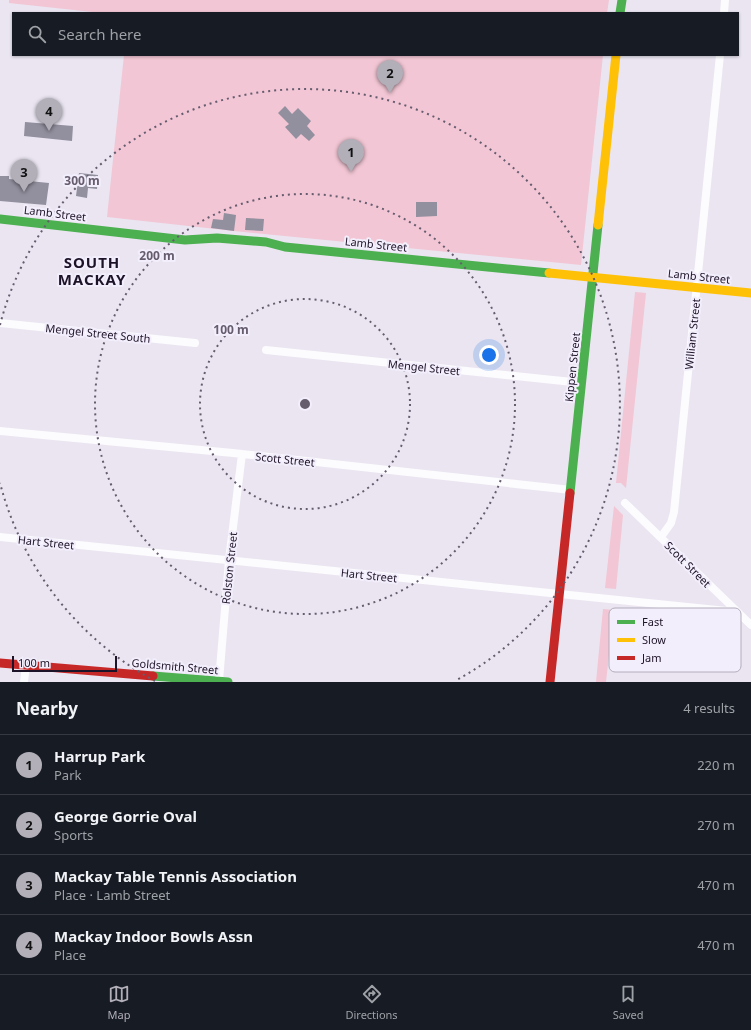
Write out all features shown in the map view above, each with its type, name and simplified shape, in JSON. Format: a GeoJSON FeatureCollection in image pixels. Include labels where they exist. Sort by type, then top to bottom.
{"type":"FeatureCollection","features":[{"type":"Feature","properties":{"kind":"street"},"geometry":{"type":"LineString","coordinates":[[620,12],[622,0]]}},
{"type":"Feature","properties":{"kind":"street"},"geometry":{"type":"LineString","coordinates":[[724,12],[725,0]]}},
{"type":"Feature","properties":{"kind":"street","name":"Kippen Street"},"geometry":{"type":"LineString","coordinates":[[550,682],[616,56]]}},
{"type":"Feature","properties":{"kind":"street","name":"William Street"},"geometry":{"type":"LineString","coordinates":[[661,537],[671,523],[674,512],[720,56]]}},
{"type":"Feature","properties":{"kind":"street","name":"Lamb Street"},"geometry":{"type":"LineString","coordinates":[[0,219],[185,240],[217,238],[266,242],[285,247],[751,293]]}},
{"type":"Feature","properties":{"kind":"street","name":"Mengel Street South"},"geometry":{"type":"LineString","coordinates":[[0,323],[195,344]]}},
{"type":"Feature","properties":{"kind":"street","name":"Mengel Street"},"geometry":{"type":"LineString","coordinates":[[266,350],[582,383]]}},
{"type":"Feature","properties":{"kind":"street","name":"Scott Street"},"geometry":{"type":"LineString","coordinates":[[0,431],[242,454],[571,490]]}},
{"type":"Feature","properties":{"kind":"street","name":"Rolston Street"},"geometry":{"type":"LineString","coordinates":[[224,682],[229,560],[242,454]]}},
{"type":"Feature","properties":{"kind":"street","name":"Scott Street"},"geometry":{"type":"LineString","coordinates":[[625,503],[733,608]]}},
{"type":"Feature","properties":{"kind":"street","name":"Hart Street"},"geometry":{"type":"LineString","coordinates":[[0,538],[698,608]]}},
{"type":"Feature","properties":{"kind":"street","name":"Scott Street"},"geometry":{"type":"LineString","coordinates":[[741,616],[751,625]]}},
{"type":"Feature","properties":{"kind":"street","name":"Goldsmith Street"},"geometry":{"type":"LineString","coordinates":[[0,663],[224,682]]}},
{"type":"Feature","properties":{"kind":"street"},"geometry":{"type":"LineString","coordinates":[[24,682],[26,665]]}},
{"type":"Feature","properties":{"kind":"shaded area"},"geometry":{"type":"Polygon","coordinates":[[[9,0],[609,0],[607,12],[93,12],[9,3],[9,0]]]}},
{"type":"Feature","properties":{"kind":"shaded area"},"geometry":{"type":"Polygon","coordinates":[[[124,56],[603,56],[581,265],[107,217],[124,56]]]}},
{"type":"Feature","properties":{"kind":"shaded area"},"geometry":{"type":"Polygon","coordinates":[[[635,292],[646,293],[626,488],[621,483],[616,483],[635,292]]]}},
{"type":"Feature","properties":{"kind":"shaded area"},"geometry":{"type":"Polygon","coordinates":[[[614,506],[623,515],[616,589],[605,588],[614,506]]]}},
{"type":"Feature","properties":{"kind":"shaded area"},"geometry":{"type":"Polygon","coordinates":[[[603,609],[609,610],[609,655],[606,682],[596,682],[603,609]]]}},
{"type":"Feature","properties":{"kind":"building"},"geometry":{"type":"Polygon","coordinates":[[[285,106],[292,114],[298,108],[311,121],[307,126],[315,135],[309,141],[301,134],[296,139],[285,127],[289,124],[278,113],[285,106]]]}},
{"type":"Feature","properties":{"kind":"building"},"geometry":{"type":"Polygon","coordinates":[[[25,122],[73,126],[72,141],[24,136],[25,122]]]}},
{"type":"Feature","properties":{"kind":"building"},"geometry":{"type":"Polygon","coordinates":[[[79,173],[98,175],[97,189],[88,188],[87,198],[76,196],[79,173]]]}},
{"type":"Feature","properties":{"kind":"building"},"geometry":{"type":"Polygon","coordinates":[[[0,176],[9,176],[9,179],[49,183],[46,205],[0,201],[0,176]]]}},
{"type":"Feature","properties":{"kind":"building"},"geometry":{"type":"Polygon","coordinates":[[[416,202],[437,202],[437,216],[416,217],[416,202]]]}},
{"type":"Feature","properties":{"kind":"building"},"geometry":{"type":"Polygon","coordinates":[[[224,213],[236,215],[234,231],[211,228],[213,219],[223,220],[224,213]]]}},
{"type":"Feature","properties":{"kind":"building"},"geometry":{"type":"Polygon","coordinates":[[[246,218],[264,219],[263,231],[245,230],[246,218]]]}},
{"type":"Feature","properties":{"kind":"traffic: fast"},"geometry":{"type":"LineString","coordinates":[[620,12],[622,0]]}},
{"type":"Feature","properties":{"kind":"traffic: fast"},"geometry":{"type":"LineString","coordinates":[[0,219],[185,240],[217,238],[266,242],[285,247],[549,273]]}},
{"type":"Feature","properties":{"kind":"traffic: fast"},"geometry":{"type":"LineString","coordinates":[[570,493],[598,225]]}},
{"type":"Feature","properties":{"kind":"traffic: fast"},"geometry":{"type":"LineString","coordinates":[[153,676],[228,682]]}},
{"type":"Feature","properties":{"kind":"traffic: slow"},"geometry":{"type":"LineString","coordinates":[[598,225],[616,56]]}},
{"type":"Feature","properties":{"kind":"traffic: slow"},"geometry":{"type":"LineString","coordinates":[[549,273],[751,293]]}},
{"type":"Feature","properties":{"kind":"traffic: jam"},"geometry":{"type":"LineString","coordinates":[[550,682],[570,493]]}},
{"type":"Feature","properties":{"kind":"traffic: jam"},"geometry":{"type":"LineString","coordinates":[[0,663],[153,676]]}},
{"type":"Feature","properties":{"kind":"place","name":"George Gorrie Oval"},"geometry":{"type":"Point","coordinates":[390,93]}},
{"type":"Feature","properties":{"kind":"place","name":"Mackay Indoor Bowls Assn"},"geometry":{"type":"Point","coordinates":[49,131]}},
{"type":"Feature","properties":{"kind":"place","name":"Harrup Park"},"geometry":{"type":"Point","coordinates":[351,172]}},
{"type":"Feature","properties":{"kind":"place","name":"Mackay Table Tennis Association"},"geometry":{"type":"Point","coordinates":[24,192]}},
{"type":"Feature","properties":{"kind":"district","name":"SOUTH MACKAY"},"geometry":{"type":"Point","coordinates":[92,270]}}]}
